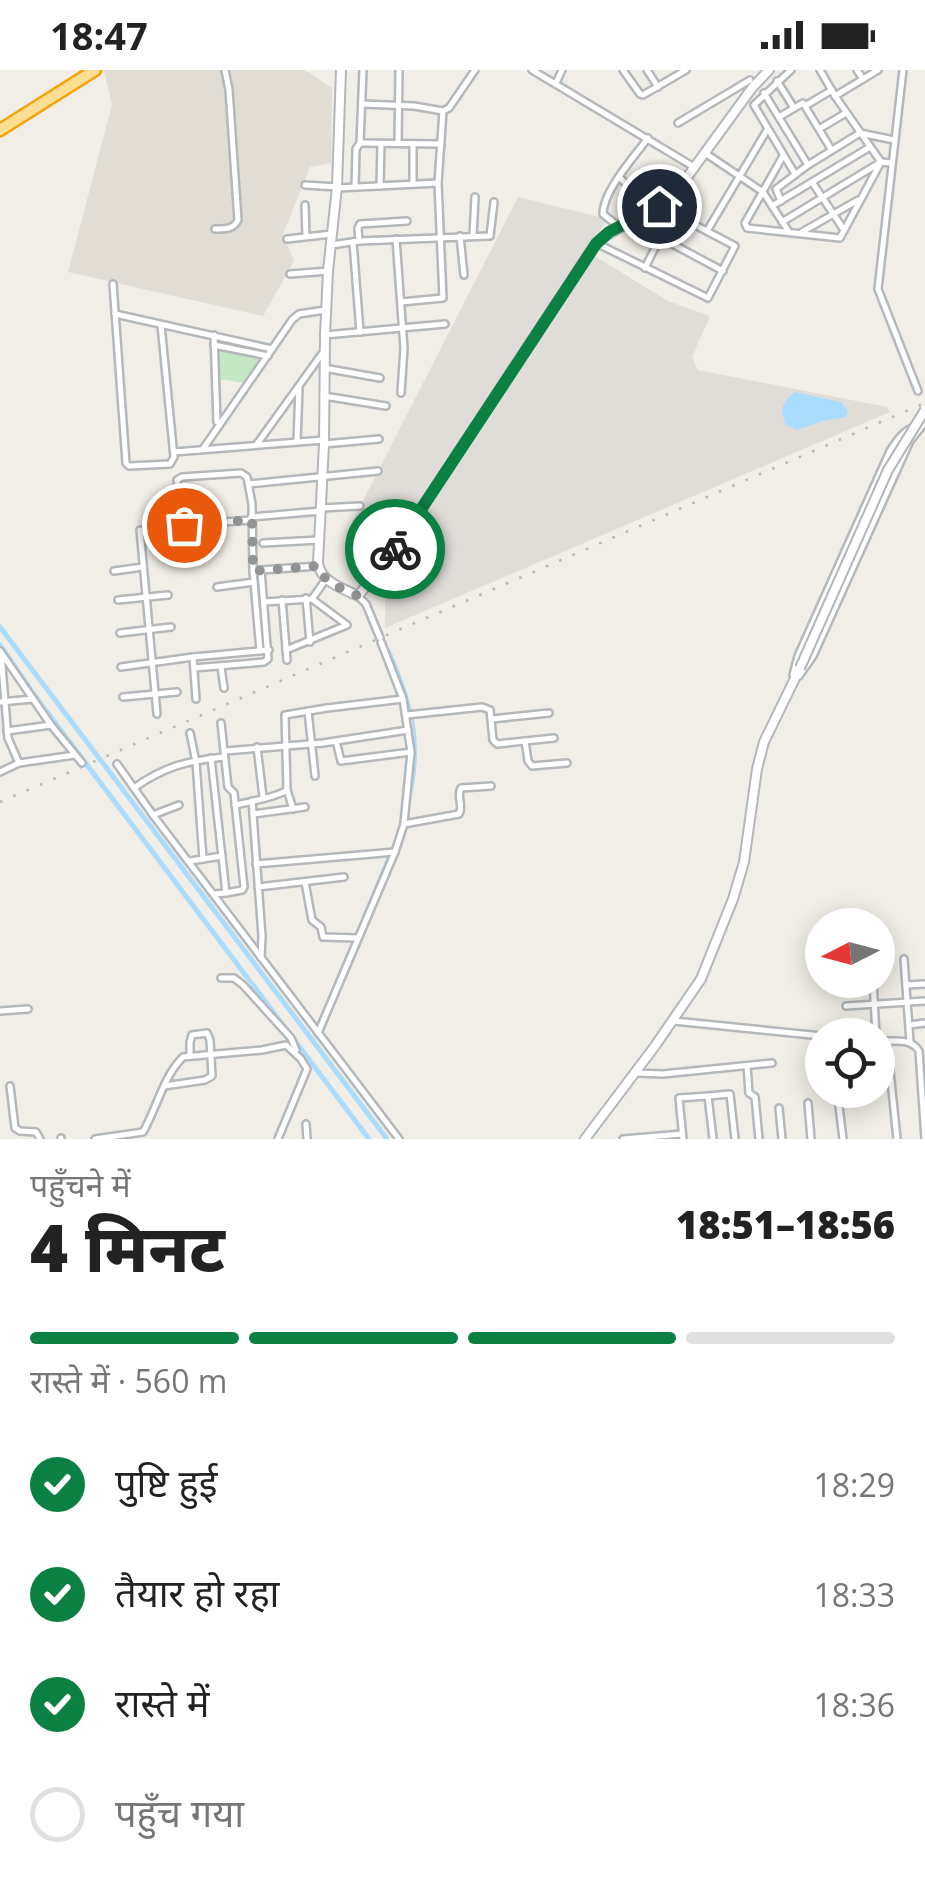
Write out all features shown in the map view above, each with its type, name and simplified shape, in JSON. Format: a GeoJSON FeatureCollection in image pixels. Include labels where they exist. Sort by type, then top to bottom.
{"type":"FeatureCollection","features":[{"type":"Feature","properties":{"kind":"highway"},"geometry":{"type":"LineString","coordinates":[[0,126],[79,74],[95,70]]}},
{"type":"Feature","properties":{"kind":"street"},"geometry":{"type":"LineString","coordinates":[[215,230],[236,225],[238,220],[229,90],[224,70]]}},
{"type":"Feature","properties":{"kind":"street"},"geometry":{"type":"LineString","coordinates":[[318,1033],[395,852],[404,823],[412,752],[410,714],[366,604],[326,580],[318,566],[324,351],[337,188],[341,70]]}},
{"type":"Feature","properties":{"kind":"street"},"geometry":{"type":"LineString","coordinates":[[354,187],[363,70]]}},
{"type":"Feature","properties":{"kind":"street"},"geometry":{"type":"LineString","coordinates":[[398,143],[399,70]]}},
{"type":"Feature","properties":{"kind":"street"},"geometry":{"type":"LineString","coordinates":[[361,104],[443,111],[475,70]]}},
{"type":"Feature","properties":{"kind":"street"},"geometry":{"type":"LineString","coordinates":[[532,70],[694,167]]}},
{"type":"Feature","properties":{"kind":"street"},"geometry":{"type":"LineString","coordinates":[[556,83],[562,70]]}},
{"type":"Feature","properties":{"kind":"street"},"geometry":{"type":"LineString","coordinates":[[623,70],[640,94],[686,70]]}},
{"type":"Feature","properties":{"kind":"street"},"geometry":{"type":"LineString","coordinates":[[647,70],[658,87]]}},
{"type":"Feature","properties":{"kind":"street"},"geometry":{"type":"LineString","coordinates":[[744,70],[752,83]]}},
{"type":"Feature","properties":{"kind":"street"},"geometry":{"type":"LineString","coordinates":[[678,122],[769,70]]}},
{"type":"Feature","properties":{"kind":"street"},"geometry":{"type":"LineString","coordinates":[[791,70],[754,104],[794,174]]}},
{"type":"Feature","properties":{"kind":"street"},"geometry":{"type":"LineString","coordinates":[[820,70],[882,162]]}},
{"type":"Feature","properties":{"kind":"street"},"geometry":{"type":"LineString","coordinates":[[857,70],[862,79]]}},
{"type":"Feature","properties":{"kind":"street"},"geometry":{"type":"LineString","coordinates":[[805,106],[878,70]]}},
{"type":"Feature","properties":{"kind":"street"},"geometry":{"type":"LineString","coordinates":[[903,70],[878,289],[918,391]]}},
{"type":"Feature","properties":{"kind":"street"},"geometry":{"type":"LineString","coordinates":[[777,81],[794,108]]}},
{"type":"Feature","properties":{"kind":"street"},"geometry":{"type":"LineString","coordinates":[[358,596],[418,516],[596,244],[609,232],[656,208],[677,190],[752,83]]}},
{"type":"Feature","properties":{"kind":"street"},"geometry":{"type":"LineString","coordinates":[[764,93],[808,165]]}},
{"type":"Feature","properties":{"kind":"street"},"geometry":{"type":"LineString","coordinates":[[779,117],[801,103],[832,150]]}},
{"type":"Feature","properties":{"kind":"street"},"geometry":{"type":"LineString","coordinates":[[401,302],[442,298],[438,182],[443,111]]}},
{"type":"Feature","properties":{"kind":"street"},"geometry":{"type":"LineString","coordinates":[[819,129],[846,113]]}},
{"type":"Feature","properties":{"kind":"street"},"geometry":{"type":"LineString","coordinates":[[707,231],[768,129]]}},
{"type":"Feature","properties":{"kind":"street"},"geometry":{"type":"LineString","coordinates":[[781,201],[776,190],[794,174],[860,134],[894,140]]}},
{"type":"Feature","properties":{"kind":"street"},"geometry":{"type":"LineString","coordinates":[[619,227],[602,214],[602,207],[648,138]]}},
{"type":"Feature","properties":{"kind":"street"},"geometry":{"type":"LineString","coordinates":[[360,142],[440,144]]}},
{"type":"Feature","properties":{"kind":"street"},"geometry":{"type":"LineString","coordinates":[[380,186],[381,143]]}},
{"type":"Feature","properties":{"kind":"street"},"geometry":{"type":"LineString","coordinates":[[413,184],[414,144]]}},
{"type":"Feature","properties":{"kind":"street"},"geometry":{"type":"LineString","coordinates":[[772,206],[870,147]]}},
{"type":"Feature","properties":{"kind":"street"},"geometry":{"type":"LineString","coordinates":[[704,153],[763,192],[788,232]]}},
{"type":"Feature","properties":{"kind":"street"},"geometry":{"type":"LineString","coordinates":[[784,156],[745,226],[836,239],[842,236],[882,162]]}},
{"type":"Feature","properties":{"kind":"street"},"geometry":{"type":"LineString","coordinates":[[782,222],[882,162],[892,163]]}},
{"type":"Feature","properties":{"kind":"street"},"geometry":{"type":"LineString","coordinates":[[596,244],[708,298],[735,246],[656,208],[619,177]]}},
{"type":"Feature","properties":{"kind":"street"},"geometry":{"type":"LineString","coordinates":[[304,185],[337,188],[438,182]]}},
{"type":"Feature","properties":{"kind":"street"},"geometry":{"type":"LineString","coordinates":[[812,182],[844,230]]}},
{"type":"Feature","properties":{"kind":"street"},"geometry":{"type":"LineString","coordinates":[[473,236],[475,198]]}},
{"type":"Feature","properties":{"kind":"street"},"geometry":{"type":"LineString","coordinates":[[800,233],[862,198]]}},
{"type":"Feature","properties":{"kind":"street"},"geometry":{"type":"LineString","coordinates":[[331,246],[356,241],[490,236],[494,202]]}},
{"type":"Feature","properties":{"kind":"street"},"geometry":{"type":"LineString","coordinates":[[305,205],[306,236]]}},
{"type":"Feature","properties":{"kind":"street"},"geometry":{"type":"LineString","coordinates":[[645,268],[672,213]]}},
{"type":"Feature","properties":{"kind":"street"},"geometry":{"type":"LineString","coordinates":[[360,332],[358,228],[360,224],[408,220]]}},
{"type":"Feature","properties":{"kind":"street"},"geometry":{"type":"LineString","coordinates":[[630,222],[723,271]]}},
{"type":"Feature","properties":{"kind":"street"},"geometry":{"type":"LineString","coordinates":[[288,239],[332,234]]}},
{"type":"Feature","properties":{"kind":"street"},"geometry":{"type":"LineString","coordinates":[[460,236],[464,275]]}},
{"type":"Feature","properties":{"kind":"street"},"geometry":{"type":"LineString","coordinates":[[396,239],[402,393]]}},
{"type":"Feature","properties":{"kind":"street"},"geometry":{"type":"LineString","coordinates":[[290,274],[328,271]]}},
{"type":"Feature","properties":{"kind":"street"},"geometry":{"type":"LineString","coordinates":[[114,284],[126,463],[136,467],[170,464],[173,460],[160,324]]}},
{"type":"Feature","properties":{"kind":"street"},"geometry":{"type":"LineString","coordinates":[[203,449],[292,320],[299,314],[327,310]]}},
{"type":"Feature","properties":{"kind":"street"},"geometry":{"type":"LineString","coordinates":[[114,314],[214,335],[271,353]]}},
{"type":"Feature","properties":{"kind":"street"},"geometry":{"type":"LineString","coordinates":[[325,335],[445,324]]}},
{"type":"Feature","properties":{"kind":"street"},"geometry":{"type":"LineString","coordinates":[[214,335],[218,425]]}},
{"type":"Feature","properties":{"kind":"street"},"geometry":{"type":"LineString","coordinates":[[214,344],[271,353]]}},
{"type":"Feature","properties":{"kind":"street"},"geometry":{"type":"LineString","coordinates":[[256,444],[324,351]]}},
{"type":"Feature","properties":{"kind":"street"},"geometry":{"type":"LineString","coordinates":[[324,368],[380,378]]}},
{"type":"Feature","properties":{"kind":"street"},"geometry":{"type":"LineString","coordinates":[[297,441],[299,384]]}},
{"type":"Feature","properties":{"kind":"street"},"geometry":{"type":"LineString","coordinates":[[324,396],[386,406]]}},
{"type":"Feature","properties":{"kind":"street"},"geometry":{"type":"LineString","coordinates":[[585,1139],[701,978],[734,899],[744,862],[764,742],[888,470],[925,410]]}},
{"type":"Feature","properties":{"kind":"street"},"geometry":{"type":"LineString","coordinates":[[793,681],[798,656],[890,451],[908,427],[924,423]]}},
{"type":"Feature","properties":{"kind":"street"},"geometry":{"type":"LineString","coordinates":[[793,681],[813,656],[910,440],[924,423]]}},
{"type":"Feature","properties":{"kind":"street"},"geometry":{"type":"LineString","coordinates":[[174,452],[380,438]]}},
{"type":"Feature","properties":{"kind":"street"},"geometry":{"type":"LineString","coordinates":[[249,484],[378,471]]}},
{"type":"Feature","properties":{"kind":"street"},"geometry":{"type":"LineString","coordinates":[[194,668],[264,662],[269,650],[257,571],[252,518],[249,484],[247,477],[241,473],[182,477],[176,482],[182,524],[252,518],[360,506]]}},
{"type":"Feature","properties":{"kind":"street"},"geometry":{"type":"LineString","coordinates":[[140,530],[157,714]]}},
{"type":"Feature","properties":{"kind":"street"},"geometry":{"type":"LineString","coordinates":[[264,543],[319,540]]}},
{"type":"Feature","properties":{"kind":"street"},"geometry":{"type":"LineString","coordinates":[[257,571],[318,566]]}},
{"type":"Feature","properties":{"kind":"street"},"geometry":{"type":"LineString","coordinates":[[114,570],[143,568]]}},
{"type":"Feature","properties":{"kind":"street"},"geometry":{"type":"LineString","coordinates":[[257,571],[254,582],[260,651]]}},
{"type":"Feature","properties":{"kind":"street"},"geometry":{"type":"LineString","coordinates":[[310,642],[309,598],[326,580]]}},
{"type":"Feature","properties":{"kind":"street"},"geometry":{"type":"LineString","coordinates":[[217,586],[254,582]]}},
{"type":"Feature","properties":{"kind":"street"},"geometry":{"type":"LineString","coordinates":[[118,600],[168,595]]}},
{"type":"Feature","properties":{"kind":"street"},"geometry":{"type":"LineString","coordinates":[[264,602],[309,598],[347,624],[286,650]]}},
{"type":"Feature","properties":{"kind":"street"},"geometry":{"type":"LineString","coordinates":[[282,600],[287,660]]}},
{"type":"Feature","properties":{"kind":"street"},"geometry":{"type":"LineString","coordinates":[[120,632],[172,628]]}},
{"type":"Feature","properties":{"kind":"street"},"geometry":{"type":"LineString","coordinates":[[121,667],[269,650]]}},
{"type":"Feature","properties":{"kind":"street"},"geometry":{"type":"LineString","coordinates":[[1,652],[82,763]]}},
{"type":"Feature","properties":{"kind":"street"},"geometry":{"type":"LineString","coordinates":[[1,652],[2,702],[8,738],[19,764]]}},
{"type":"Feature","properties":{"kind":"street"},"geometry":{"type":"LineString","coordinates":[[193,657],[196,699]]}},
{"type":"Feature","properties":{"kind":"street"},"geometry":{"type":"LineString","coordinates":[[220,666],[224,688]]}},
{"type":"Feature","properties":{"kind":"street"},"geometry":{"type":"LineString","coordinates":[[123,697],[177,692]]}},
{"type":"Feature","properties":{"kind":"street"},"geometry":{"type":"LineString","coordinates":[[2,702],[33,699]]}},
{"type":"Feature","properties":{"kind":"street"},"geometry":{"type":"LineString","coordinates":[[293,808],[287,790],[284,717],[403,699]]}},
{"type":"Feature","properties":{"kind":"street"},"geometry":{"type":"LineString","coordinates":[[410,714],[482,707],[490,710],[495,743],[554,738]]}},
{"type":"Feature","properties":{"kind":"street"},"geometry":{"type":"LineString","coordinates":[[308,711],[315,776]]}},
{"type":"Feature","properties":{"kind":"street"},"geometry":{"type":"LineString","coordinates":[[492,719],[549,714]]}},
{"type":"Feature","properties":{"kind":"street"},"geometry":{"type":"LineString","coordinates":[[213,894],[242,890],[244,886],[221,723]]}},
{"type":"Feature","properties":{"kind":"street"},"geometry":{"type":"LineString","coordinates":[[7,731],[51,725]]}},
{"type":"Feature","properties":{"kind":"street"},"geometry":{"type":"LineString","coordinates":[[134,788],[171,766],[257,747],[286,747],[408,730]]}},
{"type":"Feature","properties":{"kind":"street"},"geometry":{"type":"LineString","coordinates":[[190,734],[204,858]]}},
{"type":"Feature","properties":{"kind":"street"},"geometry":{"type":"LineString","coordinates":[[336,741],[341,761],[412,752]]}},
{"type":"Feature","properties":{"kind":"street"},"geometry":{"type":"LineString","coordinates":[[525,741],[532,766],[567,764]]}},
{"type":"Feature","properties":{"kind":"street"},"geometry":{"type":"LineString","coordinates":[[257,747],[263,796]]}},
{"type":"Feature","properties":{"kind":"street"},"geometry":{"type":"LineString","coordinates":[[0,772],[19,764],[76,755]]}},
{"type":"Feature","properties":{"kind":"street"},"geometry":{"type":"LineString","coordinates":[[211,758],[226,893]]}},
{"type":"Feature","properties":{"kind":"street"},"geometry":{"type":"LineString","coordinates":[[117,764],[399,1139]]}},
{"type":"Feature","properties":{"kind":"street"},"geometry":{"type":"LineString","coordinates":[[404,823],[459,814],[461,788],[491,786]]}},
{"type":"Feature","properties":{"kind":"street"},"geometry":{"type":"LineString","coordinates":[[235,805],[287,790]]}},
{"type":"Feature","properties":{"kind":"street"},"geometry":{"type":"LineString","coordinates":[[252,801],[262,958]]}},
{"type":"Feature","properties":{"kind":"street"},"geometry":{"type":"LineString","coordinates":[[153,815],[179,804]]}},
{"type":"Feature","properties":{"kind":"street"},"geometry":{"type":"LineString","coordinates":[[252,814],[305,807]]}},
{"type":"Feature","properties":{"kind":"street"},"geometry":{"type":"LineString","coordinates":[[256,864],[395,852]]}},
{"type":"Feature","properties":{"kind":"street"},"geometry":{"type":"LineString","coordinates":[[189,861],[222,856]]}},
{"type":"Feature","properties":{"kind":"street"},"geometry":{"type":"LineString","coordinates":[[258,887],[344,878]]}},
{"type":"Feature","properties":{"kind":"street"},"geometry":{"type":"LineString","coordinates":[[304,882],[312,920],[321,927],[323,937],[357,938]]}},
{"type":"Feature","properties":{"kind":"street"},"geometry":{"type":"LineString","coordinates":[[904,960],[910,1042]]}},
{"type":"Feature","properties":{"kind":"street"},"geometry":{"type":"LineString","coordinates":[[222,978],[234,978],[243,985],[291,1038],[296,1054]]}},
{"type":"Feature","properties":{"kind":"street"},"geometry":{"type":"LineString","coordinates":[[906,986],[925,984]]}},
{"type":"Feature","properties":{"kind":"street"},"geometry":{"type":"LineString","coordinates":[[874,998],[875,1018]]}},
{"type":"Feature","properties":{"kind":"street"},"geometry":{"type":"LineString","coordinates":[[846,1006],[925,1001]]}},
{"type":"Feature","properties":{"kind":"street"},"geometry":{"type":"LineString","coordinates":[[0,1011],[28,1009]]}},
{"type":"Feature","properties":{"kind":"street"},"geometry":{"type":"LineString","coordinates":[[671,1021],[805,1034]]}},
{"type":"Feature","properties":{"kind":"street"},"geometry":{"type":"LineString","coordinates":[[909,1025],[925,1024]]}},
{"type":"Feature","properties":{"kind":"street"},"geometry":{"type":"LineString","coordinates":[[164,1086],[211,1078],[210,1040],[205,1032],[192,1035],[190,1056]]}},
{"type":"Feature","properties":{"kind":"street"},"geometry":{"type":"LineString","coordinates":[[895,1042],[910,1042],[918,1050],[924,1139]]}},
{"type":"Feature","properties":{"kind":"street"},"geometry":{"type":"LineString","coordinates":[[95,1139],[143,1132],[179,1058],[286,1045],[306,1065],[306,1075],[278,1139]]}},
{"type":"Feature","properties":{"kind":"street"},"geometry":{"type":"LineString","coordinates":[[634,1073],[663,1074],[772,1063]]}},
{"type":"Feature","properties":{"kind":"street"},"geometry":{"type":"LineString","coordinates":[[747,1066],[748,1093],[755,1096],[759,1139]]}},
{"type":"Feature","properties":{"kind":"street"},"geometry":{"type":"LineString","coordinates":[[10,1086],[14,1128],[36,1132],[40,1139]]}},
{"type":"Feature","properties":{"kind":"street"},"geometry":{"type":"LineString","coordinates":[[627,1139],[682,1136],[679,1098],[730,1094],[735,1139]]}},
{"type":"Feature","properties":{"kind":"street"},"geometry":{"type":"LineString","coordinates":[[708,1096],[713,1139]]}},
{"type":"Feature","properties":{"kind":"street"},"geometry":{"type":"LineString","coordinates":[[779,1108],[782,1139]]}},
{"type":"Feature","properties":{"kind":"street"},"geometry":{"type":"LineString","coordinates":[[808,1108],[810,1139]]}},
{"type":"Feature","properties":{"kind":"street"},"geometry":{"type":"LineString","coordinates":[[839,1108],[843,1139]]}},
{"type":"Feature","properties":{"kind":"street"},"geometry":{"type":"LineString","coordinates":[[894,1108],[897,1139]]}},
{"type":"Feature","properties":{"kind":"street"},"geometry":{"type":"LineString","coordinates":[[306,1124],[306,1139]]}},
{"type":"Feature","properties":{"kind":"shaded area"},"geometry":{"type":"Polygon","coordinates":[[[106,70],[305,70],[332,88],[331,163],[310,167],[283,234],[294,261],[263,316],[68,272],[112,105],[106,70]]]}},
{"type":"Feature","properties":{"kind":"shaded area"},"geometry":{"type":"Polygon","coordinates":[[[518,197],[608,219],[564,280],[387,555],[347,532],[518,197]]]}},
{"type":"Feature","properties":{"kind":"shaded area"},"geometry":{"type":"Polygon","coordinates":[[[593,255],[668,301],[710,316],[692,357],[698,370],[887,407],[890,412],[385,628],[385,579],[391,562],[593,255]]]}},
{"type":"Feature","properties":{"kind":"green space"},"geometry":{"type":"Polygon","coordinates":[[[217,348],[262,357],[245,383],[219,379],[217,348]]]}},
{"type":"Feature","properties":{"kind":"water"},"geometry":{"type":"Polygon","coordinates":[[[795,392],[841,402],[848,411],[846,417],[797,430],[786,425],[783,407],[795,392]]]}},
{"type":"Feature","properties":{"kind":"waterway"},"geometry":{"type":"LineString","coordinates":[[0,627],[387,1139]]}},
{"type":"Feature","properties":{"kind":"waterway"},"geometry":{"type":"LineString","coordinates":[[0,645],[369,1139]]}},
{"type":"Feature","properties":{"kind":"waterway"},"geometry":{"type":"LineString","coordinates":[[389,650],[405,689],[414,726],[415,764],[408,806]]}},
{"type":"Feature","properties":{"kind":"waterway"},"geometry":{"type":"LineString","coordinates":[[356,935],[389,855]]}},
{"type":"Feature","properties":{"kind":"waterway"},"geometry":{"type":"LineString","coordinates":[[345,962],[355,939]]}},
{"type":"Feature","properties":{"kind":"railway"},"geometry":{"type":"LineString","coordinates":[[0,802],[925,403]]}},
{"type":"Feature","properties":{"kind":"way so far"},"geometry":{"type":"LineString","coordinates":[[184,525],[252,520],[253,571],[318,566],[327,580],[358,596],[395,549]]}},
{"type":"Feature","properties":{"kind":"route"},"geometry":{"type":"LineString","coordinates":[[395,549],[596,244],[609,232],[659,206]]}}]}
